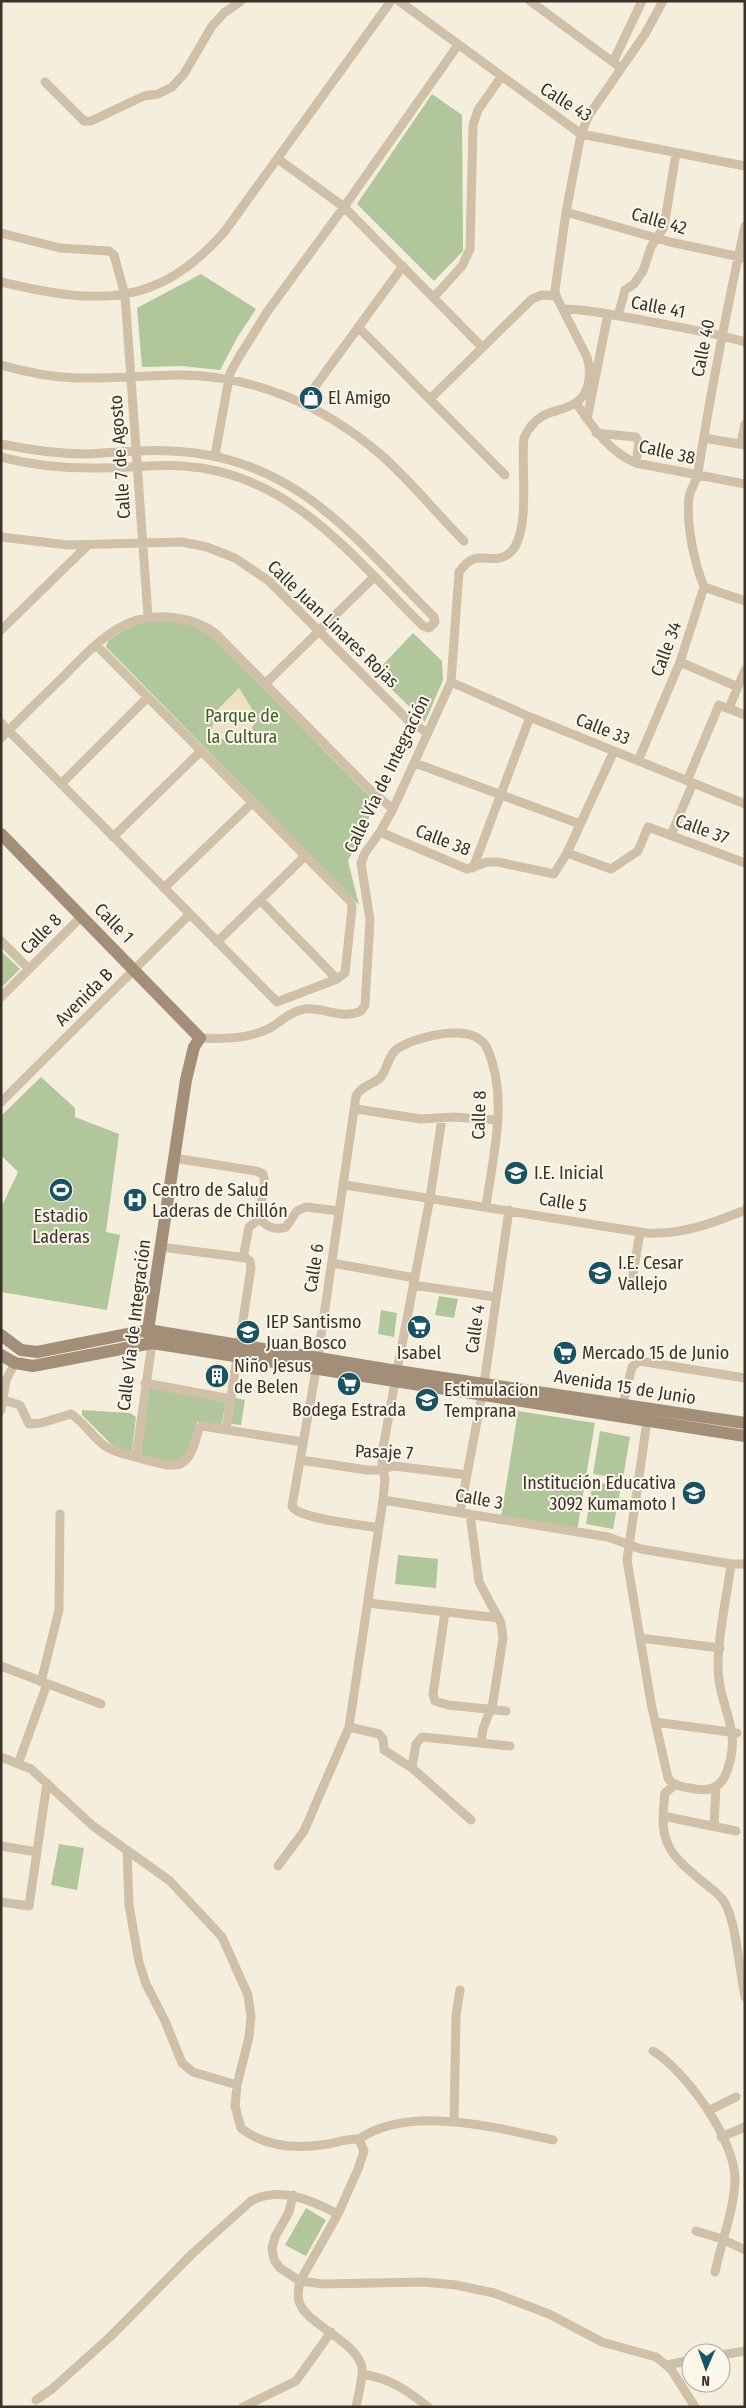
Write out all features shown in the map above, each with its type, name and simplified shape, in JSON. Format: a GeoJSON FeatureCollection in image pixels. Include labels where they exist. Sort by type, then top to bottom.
{"type":"FeatureCollection","features":[{"type":"Feature","properties":{"kind":"street"},"geometry":{"type":"LineString","coordinates":[[45,82],[84,121],[91,121],[144,96],[165,91],[184,74],[218,19],[241,1]]}},
{"type":"Feature","properties":{"kind":"street"},"geometry":{"type":"LineString","coordinates":[[1,282],[62,295],[96,297],[125,295],[154,286],[203,254],[225,231],[391,1]]}},
{"type":"Feature","properties":{"kind":"street","name":"Calle 43"},"geometry":{"type":"LineString","coordinates":[[399,1],[581,134],[745,166]]}},
{"type":"Feature","properties":{"kind":"street"},"geometry":{"type":"LineString","coordinates":[[530,1],[621,68]]}},
{"type":"Feature","properties":{"kind":"street"},"geometry":{"type":"LineString","coordinates":[[613,62],[642,1]]}},
{"type":"Feature","properties":{"kind":"street"},"geometry":{"type":"LineString","coordinates":[[576,403],[584,394],[589,382],[590,366],[565,309],[556,296],[556,282],[566,212],[581,134],[589,115],[645,34],[663,1]]}},
{"type":"Feature","properties":{"kind":"street"},"geometry":{"type":"LineString","coordinates":[[215,455],[229,380],[238,357],[267,312],[344,207],[458,45]]}},
{"type":"Feature","properties":{"kind":"street"},"geometry":{"type":"LineString","coordinates":[[434,297],[462,266],[470,249],[473,125],[478,110],[501,77]]}},
{"type":"Feature","properties":{"kind":"street"},"geometry":{"type":"LineString","coordinates":[[587,419],[613,315],[625,290],[634,284],[643,271],[651,247],[664,227],[676,153]]}},
{"type":"Feature","properties":{"kind":"street"},"geometry":{"type":"LineString","coordinates":[[278,159],[344,207],[482,347]]}},
{"type":"Feature","properties":{"kind":"street","name":"Calle 42"},"geometry":{"type":"LineString","coordinates":[[566,212],[657,238],[742,257]]}},
{"type":"Feature","properties":{"kind":"street","name":"Calle 40"},"geometry":{"type":"LineString","coordinates":[[704,586],[699,574],[690,524],[689,496],[698,476],[722,335],[742,257],[745,226]]}},
{"type":"Feature","properties":{"kind":"street","name":"Calle 7 de Agosto"},"geometry":{"type":"LineString","coordinates":[[1,234],[60,248],[109,251],[114,255],[125,295],[148,616]]}},
{"type":"Feature","properties":{"kind":"street"},"geometry":{"type":"LineString","coordinates":[[303,403],[403,266]]}},
{"type":"Feature","properties":{"kind":"street"},"geometry":{"type":"LineString","coordinates":[[430,399],[532,299],[542,296],[556,296]]}},
{"type":"Feature","properties":{"kind":"street","name":"Calle 41"},"geometry":{"type":"LineString","coordinates":[[565,309],[613,315],[722,335],[745,342]]}},
{"type":"Feature","properties":{"kind":"street"},"geometry":{"type":"LineString","coordinates":[[358,327],[505,475]]}},
{"type":"Feature","properties":{"kind":"street"},"geometry":{"type":"LineString","coordinates":[[1,365],[59,377],[185,375],[229,380],[270,390],[303,403],[338,422],[381,455],[464,542]]}},
{"type":"Feature","properties":{"kind":"street","name":"Calle 38"},"geometry":{"type":"LineString","coordinates":[[576,403],[596,433],[627,459],[636,463],[745,484]]}},
{"type":"Feature","properties":{"kind":"street","name":"Calle Vía de Integración"},"geometry":{"type":"LineString","coordinates":[[136,1457],[152,1343],[148,1330],[189,1064],[200,1038],[217,1039],[254,1034],[269,1028],[292,1013],[305,1009],[347,1015],[361,1011],[366,1000],[370,920],[361,863],[365,853],[380,832],[415,763],[451,682],[456,586],[459,572],[467,561],[477,557],[506,556],[515,548],[520,536],[522,516],[524,438],[529,427],[540,417],[576,403]]}},
{"type":"Feature","properties":{"kind":"street"},"geometry":{"type":"LineString","coordinates":[[704,438],[743,445],[745,424]]}},
{"type":"Feature","properties":{"kind":"street"},"geometry":{"type":"LineString","coordinates":[[596,433],[636,437],[639,443],[636,463]]}},
{"type":"Feature","properties":{"kind":"street"},"geometry":{"type":"LineString","coordinates":[[1,444],[68,454],[168,450],[215,455],[265,471],[314,500],[336,519],[434,616],[434,625],[429,628],[423,626],[312,517],[267,488],[236,476],[212,470],[179,466],[61,467],[1,457]]}},
{"type":"Feature","properties":{"kind":"street","name":"Calle Juan Linares Rojas"},"geometry":{"type":"LineString","coordinates":[[1,537],[46,544],[87,546],[169,541],[194,544],[235,558],[269,581],[410,722],[428,733]]}},
{"type":"Feature","properties":{"kind":"street"},"geometry":{"type":"LineString","coordinates":[[1,630],[87,546]]}},
{"type":"Feature","properties":{"kind":"street"},"geometry":{"type":"LineString","coordinates":[[265,684],[374,577]]}},
{"type":"Feature","properties":{"kind":"street"},"geometry":{"type":"LineString","coordinates":[[704,586],[745,601]]}},
{"type":"Feature","properties":{"kind":"street","name":"Calle 34"},"geometry":{"type":"LineString","coordinates":[[638,761],[680,662],[704,586]]}},
{"type":"Feature","properties":{"kind":"street"},"geometry":{"type":"LineString","coordinates":[[1,738],[96,645],[122,626],[148,616],[184,619],[209,629],[371,791],[392,809]]}},
{"type":"Feature","properties":{"kind":"street"},"geometry":{"type":"LineString","coordinates":[[1,724],[277,1002],[337,979],[345,973],[352,908],[351,902],[96,645]]}},
{"type":"Feature","properties":{"kind":"street"},"geometry":{"type":"LineString","coordinates":[[680,662],[738,687]]}},
{"type":"Feature","properties":{"kind":"street"},"geometry":{"type":"LineString","coordinates":[[729,708],[744,673]]}},
{"type":"Feature","properties":{"kind":"street","name":"Calle 33"},"geometry":{"type":"LineString","coordinates":[[451,682],[530,717],[745,804]]}},
{"type":"Feature","properties":{"kind":"street"},"geometry":{"type":"LineString","coordinates":[[61,784],[148,698]]}},
{"type":"Feature","properties":{"kind":"street"},"geometry":{"type":"LineString","coordinates":[[671,835],[719,705],[745,715]]}},
{"type":"Feature","properties":{"kind":"street"},"geometry":{"type":"LineString","coordinates":[[473,868],[530,717]]}},
{"type":"Feature","properties":{"kind":"street"},"geometry":{"type":"LineString","coordinates":[[113,837],[201,751]]}},
{"type":"Feature","properties":{"kind":"street"},"geometry":{"type":"LineString","coordinates":[[567,853],[614,751]]}},
{"type":"Feature","properties":{"kind":"street"},"geometry":{"type":"LineString","coordinates":[[415,763],[580,824]]}},
{"type":"Feature","properties":{"kind":"street"},"geometry":{"type":"LineString","coordinates":[[164,888],[252,802]]}},
{"type":"Feature","properties":{"kind":"street","name":"Calle 37"},"geometry":{"type":"LineString","coordinates":[[567,853],[611,869],[638,852],[648,827],[745,863]]}},
{"type":"Feature","properties":{"kind":"street","name":"Calle 38"},"geometry":{"type":"LineString","coordinates":[[380,832],[467,869],[487,862],[498,862],[554,874],[567,853]]}},
{"type":"Feature","properties":{"kind":"street","name":"Calle 1"},"geometry":{"type":"LineString","coordinates":[[1,834],[200,1038]]}},
{"type":"Feature","properties":{"kind":"street"},"geometry":{"type":"LineString","coordinates":[[217,942],[305,856]]}},
{"type":"Feature","properties":{"kind":"street"},"geometry":{"type":"LineString","coordinates":[[260,900],[337,979]]}},
{"type":"Feature","properties":{"kind":"street","name":"Avenida B"},"geometry":{"type":"LineString","coordinates":[[1,1102],[190,914]]}},
{"type":"Feature","properties":{"kind":"street","name":"Calle 8"},"geometry":{"type":"LineString","coordinates":[[1,997],[82,916]]}},
{"type":"Feature","properties":{"kind":"street"},"geometry":{"type":"LineString","coordinates":[[1,941],[29,969]]}},
{"type":"Feature","properties":{"kind":"street","name":"Calle 8"},"geometry":{"type":"LineString","coordinates":[[471,1033],[482,1040],[490,1058],[496,1087],[498,1120],[486,1206]]}},
{"type":"Feature","properties":{"kind":"street","name":"Calle 6"},"geometry":{"type":"LineString","coordinates":[[379,1528],[310,1516],[295,1512],[292,1506],[301,1460],[358,1092],[382,1076],[397,1049],[446,1034],[471,1033]]}},
{"type":"Feature","properties":{"kind":"street"},"geometry":{"type":"LineString","coordinates":[[356,1109],[421,1119],[498,1120]]}},
{"type":"Feature","properties":{"kind":"street"},"geometry":{"type":"LineString","coordinates":[[278,1866],[304,1831],[349,1727],[384,1500],[386,1479],[383,1469],[383,1448],[430,1198],[442,1118]]}},
{"type":"Feature","properties":{"kind":"street"},"geometry":{"type":"LineString","coordinates":[[174,1158],[256,1171],[263,1174],[265,1181],[261,1218],[265,1224],[282,1229],[290,1224],[297,1211],[306,1207],[339,1211]]}},
{"type":"Feature","properties":{"kind":"street","name":"Calle 5"},"geometry":{"type":"LineString","coordinates":[[344,1185],[653,1233],[691,1228],[722,1220],[745,1210]]}},
{"type":"Feature","properties":{"kind":"street","name":"Calle 4"},"geometry":{"type":"LineString","coordinates":[[460,1512],[483,1390],[509,1210]]}},
{"type":"Feature","properties":{"kind":"street"},"geometry":{"type":"LineString","coordinates":[[243,1258],[248,1227],[261,1218]]}},
{"type":"Feature","properties":{"kind":"street"},"geometry":{"type":"LineString","coordinates":[[632,1281],[640,1232]]}},
{"type":"Feature","properties":{"kind":"street"},"geometry":{"type":"LineString","coordinates":[[161,1246],[243,1258],[250,1261],[252,1268],[226,1430]]}},
{"type":"Feature","properties":{"kind":"street"},"geometry":{"type":"LineString","coordinates":[[332,1264],[496,1297]]}},
{"type":"Feature","properties":{"kind":"street","name":"Avenida 15 de Junio"},"geometry":{"type":"LineString","coordinates":[[1,1334],[21,1350],[37,1352],[148,1330],[238,1352]]}},
{"type":"Feature","properties":{"kind":"street","name":"Avenida 15 de Junio"},"geometry":{"type":"LineString","coordinates":[[1,1355],[15,1364],[42,1366],[152,1343],[238,1352],[483,1390],[647,1421],[745,1436]]}},
{"type":"Feature","properties":{"kind":"street"},"geometry":{"type":"LineString","coordinates":[[622,1404],[632,1368],[639,1361],[745,1378]]}},
{"type":"Feature","properties":{"kind":"street"},"geometry":{"type":"LineString","coordinates":[[1,1410],[6,1380],[15,1364]]}},
{"type":"Feature","properties":{"kind":"street"},"geometry":{"type":"LineString","coordinates":[[146,1383],[231,1399]]}},
{"type":"Feature","properties":{"kind":"street","name":"Avenida 15 de Junio"},"geometry":{"type":"LineString","coordinates":[[483,1390],[622,1404],[745,1424]]}},
{"type":"Feature","properties":{"kind":"street"},"geometry":{"type":"LineString","coordinates":[[3,1400],[20,1405],[29,1424],[41,1423],[71,1414],[104,1446],[170,1466],[181,1464],[193,1452],[199,1428],[202,1426],[303,1442]]}},
{"type":"Feature","properties":{"kind":"street"},"geometry":{"type":"LineString","coordinates":[[647,1421],[627,1560],[655,1722],[667,1774],[676,1785],[702,1790],[716,1787],[725,1777],[736,1755],[737,1733],[718,1669],[731,1564]]}},
{"type":"Feature","properties":{"kind":"street","name":"Pasaje 7"},"geometry":{"type":"LineString","coordinates":[[301,1460],[367,1470],[394,1466],[466,1475]]}},
{"type":"Feature","properties":{"kind":"street","name":"Calle 3"},"geometry":{"type":"LineString","coordinates":[[384,1500],[608,1537],[641,1550],[731,1564],[745,1564]]}},
{"type":"Feature","properties":{"kind":"street"},"geometry":{"type":"LineString","coordinates":[[18,1764],[44,1683],[59,1610],[60,1514]]}},
{"type":"Feature","properties":{"kind":"street"},"geometry":{"type":"LineString","coordinates":[[470,1514],[480,1582],[499,1618],[503,1638],[491,1709],[485,1722],[481,1743]]}},
{"type":"Feature","properties":{"kind":"street"},"geometry":{"type":"LineString","coordinates":[[368,1603],[499,1618]]}},
{"type":"Feature","properties":{"kind":"street"},"geometry":{"type":"LineString","coordinates":[[445,1612],[433,1698],[442,1704],[506,1711]]}},
{"type":"Feature","properties":{"kind":"street"},"geometry":{"type":"LineString","coordinates":[[640,1638],[720,1648]]}},
{"type":"Feature","properties":{"kind":"street"},"geometry":{"type":"LineString","coordinates":[[1,1666],[101,1704]]}},
{"type":"Feature","properties":{"kind":"street"},"geometry":{"type":"LineString","coordinates":[[655,1722],[737,1733]]}},
{"type":"Feature","properties":{"kind":"street"},"geometry":{"type":"LineString","coordinates":[[349,1727],[379,1734],[383,1739],[384,1750],[412,1768],[471,1820]]}},
{"type":"Feature","properties":{"kind":"street"},"geometry":{"type":"LineString","coordinates":[[412,1768],[416,1744],[422,1737],[510,1746]]}},
{"type":"Feature","properties":{"kind":"street"},"geometry":{"type":"LineString","coordinates":[[1,1757],[31,1769],[47,1782],[74,1810],[170,1881],[222,1937],[248,1995],[251,2016],[250,2036],[237,2085],[235,2106],[241,2128],[264,2141],[302,2148],[347,2139],[359,2139],[389,2125],[454,2122],[554,2140]]}},
{"type":"Feature","properties":{"kind":"street"},"geometry":{"type":"LineString","coordinates":[[1,1902],[29,1906],[47,1782]]}},
{"type":"Feature","properties":{"kind":"street"},"geometry":{"type":"LineString","coordinates":[[676,1785],[665,1793],[663,1816],[668,1849],[701,1881],[720,1896],[726,1904],[745,1997]]}},
{"type":"Feature","properties":{"kind":"street"},"geometry":{"type":"LineString","coordinates":[[714,1826],[716,1787]]}},
{"type":"Feature","properties":{"kind":"street"},"geometry":{"type":"LineString","coordinates":[[663,1816],[736,1831]]}},
{"type":"Feature","properties":{"kind":"street"},"geometry":{"type":"LineString","coordinates":[[1,1846],[37,1852]]}},
{"type":"Feature","properties":{"kind":"street"},"geometry":{"type":"LineString","coordinates":[[126,1850],[129,1905],[139,1962],[146,1984],[165,2021],[182,2063],[193,2072],[237,2085]]}},
{"type":"Feature","properties":{"kind":"street"},"geometry":{"type":"LineString","coordinates":[[454,2122],[456,2016],[460,1990]]}},
{"type":"Feature","properties":{"kind":"street"},"geometry":{"type":"LineString","coordinates":[[654,2052],[678,2071],[710,2110],[733,2161],[735,2178],[733,2201],[715,2272]]}},
{"type":"Feature","properties":{"kind":"street"},"geometry":{"type":"LineString","coordinates":[[710,2110],[736,2097]]}},
{"type":"Feature","properties":{"kind":"street"},"geometry":{"type":"LineString","coordinates":[[721,2137],[745,2127]]}},
{"type":"Feature","properties":{"kind":"street"},"geometry":{"type":"LineString","coordinates":[[356,2407],[362,2366],[356,2354],[309,2315],[298,2300],[300,2281],[338,2214],[364,2151],[359,2139]]}},
{"type":"Feature","properties":{"kind":"street"},"geometry":{"type":"LineString","coordinates":[[735,2178],[745,2182]]}},
{"type":"Feature","properties":{"kind":"street"},"geometry":{"type":"LineString","coordinates":[[36,2400],[52,2389],[111,2336],[192,2253],[247,2205],[263,2196],[293,2195],[311,2200],[338,2214]]}},
{"type":"Feature","properties":{"kind":"street"},"geometry":{"type":"LineString","coordinates":[[293,2195],[286,2219],[275,2237],[272,2248],[274,2260],[280,2268],[300,2281],[323,2284],[424,2282],[475,2288],[525,2304],[602,2342],[650,2354],[666,2365],[696,2407]]}},
{"type":"Feature","properties":{"kind":"street"},"geometry":{"type":"LineString","coordinates":[[696,2231],[722,2239],[745,2250]]}},
{"type":"Feature","properties":{"kind":"street"},"geometry":{"type":"LineString","coordinates":[[243,2407],[296,2381],[331,2332]]}},
{"type":"Feature","properties":{"kind":"street"},"geometry":{"type":"LineString","coordinates":[[731,2353],[745,2351]]}},
{"type":"Feature","properties":{"kind":"street"},"geometry":{"type":"LineString","coordinates":[[666,2365],[681,2362]]}},
{"type":"Feature","properties":{"kind":"street"},"geometry":{"type":"LineString","coordinates":[[362,2374],[388,2380],[408,2390],[428,2407]]}},
{"type":"Feature","properties":{"kind":"green space"},"geometry":{"type":"Polygon","coordinates":[[[432,94],[462,115],[463,251],[434,281],[357,204],[432,94]]]}},
{"type":"Feature","properties":{"kind":"green space"},"geometry":{"type":"Polygon","coordinates":[[[201,274],[256,309],[237,338],[220,370],[182,366],[142,367],[137,308],[201,274]]]}},
{"type":"Feature","properties":{"kind":"green space","name":"Parque de la Cultura"},"geometry":{"type":"Polygon","coordinates":[[[162,620],[189,624],[211,635],[376,803],[348,861],[359,905],[106,647],[108,641],[127,629],[147,622],[162,620]]]}},
{"type":"Feature","properties":{"kind":"green space"},"geometry":{"type":"Polygon","coordinates":[[[413,633],[442,661],[443,680],[425,722],[375,673],[413,633]]]}},
{"type":"Feature","properties":{"kind":"green space"},"geometry":{"type":"Polygon","coordinates":[[[1,951],[20,969],[1,988],[1,951]]]}},
{"type":"Feature","properties":{"kind":"green space","name":"Estadio Laderas"},"geometry":{"type":"Polygon","coordinates":[[[41,1077],[75,1108],[75,1117],[119,1134],[106,1232],[120,1235],[107,1310],[1,1292],[1,1208],[18,1172],[1,1155],[1,1116],[41,1077]]]}},
{"type":"Feature","properties":{"kind":"green space"},"geometry":{"type":"Polygon","coordinates":[[[439,1296],[458,1299],[454,1318],[435,1315],[439,1296]]]}},
{"type":"Feature","properties":{"kind":"green space"},"geometry":{"type":"Polygon","coordinates":[[[381,1310],[397,1313],[394,1337],[378,1334],[381,1310]]]}},
{"type":"Feature","properties":{"kind":"green space"},"geometry":{"type":"Polygon","coordinates":[[[151,1387],[226,1402],[221,1427],[197,1422],[192,1451],[175,1464],[144,1457],[141,1454],[148,1390],[151,1387]]]}},
{"type":"Feature","properties":{"kind":"green space"},"geometry":{"type":"Polygon","coordinates":[[[235,1398],[245,1400],[241,1425],[231,1424],[235,1398]]]}},
{"type":"Feature","properties":{"kind":"green space"},"geometry":{"type":"Polygon","coordinates":[[[82,1410],[130,1413],[136,1417],[132,1451],[117,1450],[82,1415],[82,1410]]]}},
{"type":"Feature","properties":{"kind":"green space"},"geometry":{"type":"Polygon","coordinates":[[[518,1411],[595,1423],[577,1531],[501,1517],[518,1411]]]}},
{"type":"Feature","properties":{"kind":"green space"},"geometry":{"type":"Polygon","coordinates":[[[600,1431],[630,1437],[623,1479],[593,1474],[600,1431]]]}},
{"type":"Feature","properties":{"kind":"green space"},"geometry":{"type":"Polygon","coordinates":[[[593,1482],[621,1486],[613,1529],[586,1524],[593,1482]]]}},
{"type":"Feature","properties":{"kind":"green space"},"geometry":{"type":"Polygon","coordinates":[[[398,1555],[438,1559],[436,1588],[395,1584],[398,1555]]]}},
{"type":"Feature","properties":{"kind":"green space"},"geometry":{"type":"Polygon","coordinates":[[[59,1844],[84,1848],[77,1890],[51,1885],[59,1844]]]}},
{"type":"Feature","properties":{"kind":"green space"},"geometry":{"type":"Polygon","coordinates":[[[306,2208],[326,2220],[306,2256],[285,2245],[306,2208]]]}},
{"type":"Feature","properties":{"kind":"shaded area"},"geometry":{"type":"Polygon","coordinates":[[[239,688],[256,715],[251,719],[254,724],[246,737],[241,737],[239,743],[209,736],[219,708],[239,688]]]}},
{"type":"Feature","properties":{"kind":"place","name":"El Amigo"},"geometry":{"type":"Point","coordinates":[311,398]}},
{"type":"Feature","properties":{"kind":"place","name":"I.E. Inicial"},"geometry":{"type":"Point","coordinates":[516,1173]}},
{"type":"Feature","properties":{"kind":"place","name":"Estadio Laderas"},"geometry":{"type":"Point","coordinates":[61,1190]}},
{"type":"Feature","properties":{"kind":"place","name":"Centro de Salud Laderas de Chillón"},"geometry":{"type":"Point","coordinates":[135,1200]}},
{"type":"Feature","properties":{"kind":"place","name":"I.E. Cesar Vallejo"},"geometry":{"type":"Point","coordinates":[600,1273]}},
{"type":"Feature","properties":{"kind":"place","name":"Isabel"},"geometry":{"type":"Point","coordinates":[419,1327]}},
{"type":"Feature","properties":{"kind":"place","name":"IEP Santismo Juan Bosco"},"geometry":{"type":"Point","coordinates":[248,1332]}},
{"type":"Feature","properties":{"kind":"place","name":"Mercado 15 de Junio"},"geometry":{"type":"Point","coordinates":[565,1353]}},
{"type":"Feature","properties":{"kind":"place","name":"Niño Jesus de Belen"},"geometry":{"type":"Point","coordinates":[217,1376]}},
{"type":"Feature","properties":{"kind":"place","name":"Bodega Estrada"},"geometry":{"type":"Point","coordinates":[349,1384]}},
{"type":"Feature","properties":{"kind":"place","name":"Estimulacion Temprana"},"geometry":{"type":"Point","coordinates":[427,1400]}},
{"type":"Feature","properties":{"kind":"place","name":"Institución Educativa 3092 Kumamoto I"},"geometry":{"type":"Point","coordinates":[694,1493]}}]}
